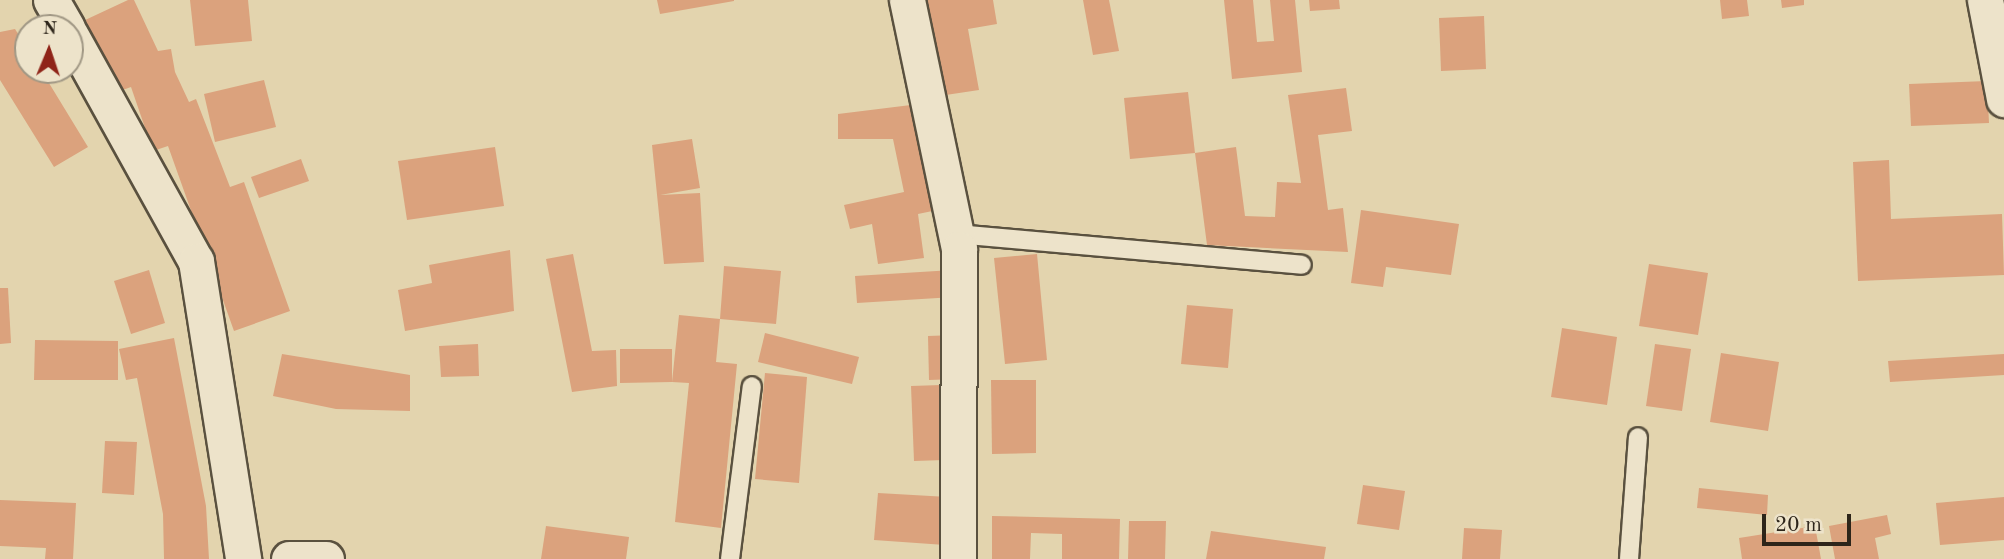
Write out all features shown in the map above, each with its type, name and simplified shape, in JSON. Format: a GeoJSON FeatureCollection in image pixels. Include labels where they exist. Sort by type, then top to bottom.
{"type":"FeatureCollection","features":[{"type":"Feature","properties":{"kind":"street"},"geometry":{"type":"LineString","coordinates":[[907,0],[957,234],[958,559]]}},
{"type":"Feature","properties":{"kind":"street"},"geometry":{"type":"LineString","coordinates":[[1985,0],[2004,99]]}},
{"type":"Feature","properties":{"kind":"street"},"geometry":{"type":"LineString","coordinates":[[84,59],[196,261],[243,559]]}},
{"type":"Feature","properties":{"kind":"street"},"geometry":{"type":"LineString","coordinates":[[289,559],[326,559]]}},
{"type":"Feature","properties":{"kind":"lane"},"geometry":{"type":"LineString","coordinates":[[957,234],[1302,265]]}},
{"type":"Feature","properties":{"kind":"lane"},"geometry":{"type":"LineString","coordinates":[[730,559],[752,386]]}},
{"type":"Feature","properties":{"kind":"lane"},"geometry":{"type":"LineString","coordinates":[[1629,559],[1638,438]]}},
{"type":"Feature","properties":{"kind":"building"},"geometry":{"type":"Polygon","coordinates":[[[128,0],[134,0],[158,51],[171,49],[175,72],[189,102],[196,99],[230,187],[244,182],[290,311],[234,331],[168,146],[153,151],[131,87],[117,92],[84,21],[128,0]]]}},
{"type":"Feature","properties":{"kind":"building"},"geometry":{"type":"Polygon","coordinates":[[[190,0],[248,0],[252,41],[195,46],[190,0]]]}},
{"type":"Feature","properties":{"kind":"building"},"geometry":{"type":"Polygon","coordinates":[[[657,0],[734,0],[734,1],[660,14],[657,0]]]}},
{"type":"Feature","properties":{"kind":"building"},"geometry":{"type":"Polygon","coordinates":[[[922,0],[993,0],[997,24],[968,29],[979,90],[939,96],[922,0]]]}},
{"type":"Feature","properties":{"kind":"building"},"geometry":{"type":"Polygon","coordinates":[[[1083,0],[1109,0],[1119,51],[1093,55],[1083,0]]]}},
{"type":"Feature","properties":{"kind":"building"},"geometry":{"type":"Polygon","coordinates":[[[1224,0],[1253,0],[1257,42],[1274,41],[1270,0],[1295,0],[1302,72],[1232,79],[1224,0]]]}},
{"type":"Feature","properties":{"kind":"building"},"geometry":{"type":"Polygon","coordinates":[[[1309,0],[1339,0],[1340,9],[1310,11],[1309,0]]]}},
{"type":"Feature","properties":{"kind":"building"},"geometry":{"type":"Polygon","coordinates":[[[1720,0],[1747,0],[1749,16],[1722,19],[1720,0]]]}},
{"type":"Feature","properties":{"kind":"building"},"geometry":{"type":"Polygon","coordinates":[[[1781,0],[1804,0],[1804,5],[1782,8],[1781,0]]]}},
{"type":"Feature","properties":{"kind":"building"},"geometry":{"type":"Polygon","coordinates":[[[1484,16],[1486,69],[1441,71],[1439,18],[1484,16]]]}},
{"type":"Feature","properties":{"kind":"building"},"geometry":{"type":"Polygon","coordinates":[[[14,29],[14,84],[50,84],[88,147],[54,167],[0,80],[0,32],[14,29]]]}},
{"type":"Feature","properties":{"kind":"building"},"geometry":{"type":"Polygon","coordinates":[[[264,80],[276,127],[215,142],[204,94],[264,80]]]}},
{"type":"Feature","properties":{"kind":"building"},"geometry":{"type":"Polygon","coordinates":[[[1987,81],[1989,123],[1911,126],[1909,84],[1987,81]]]}},
{"type":"Feature","properties":{"kind":"building"},"geometry":{"type":"Polygon","coordinates":[[[1346,88],[1352,131],[1318,135],[1328,210],[1343,208],[1348,252],[1207,245],[1195,153],[1236,147],[1245,216],[1275,217],[1277,182],[1301,183],[1288,95],[1346,88]]]}},
{"type":"Feature","properties":{"kind":"building"},"geometry":{"type":"Polygon","coordinates":[[[1188,92],[1195,153],[1130,159],[1124,98],[1188,92]]]}},
{"type":"Feature","properties":{"kind":"building"},"geometry":{"type":"Polygon","coordinates":[[[919,104],[942,209],[918,214],[924,258],[878,264],[872,224],[850,229],[844,205],[904,192],[893,139],[838,139],[838,114],[919,104]]]}},
{"type":"Feature","properties":{"kind":"building"},"geometry":{"type":"Polygon","coordinates":[[[692,139],[700,188],[660,195],[700,193],[704,262],[664,264],[652,145],[692,139]]]}},
{"type":"Feature","properties":{"kind":"building"},"geometry":{"type":"Polygon","coordinates":[[[495,147],[504,206],[407,220],[398,161],[495,147]]]}},
{"type":"Feature","properties":{"kind":"building"},"geometry":{"type":"Polygon","coordinates":[[[301,159],[309,181],[259,198],[251,177],[301,159]]]}},
{"type":"Feature","properties":{"kind":"building"},"geometry":{"type":"Polygon","coordinates":[[[1889,160],[1891,219],[2002,214],[2004,275],[1858,281],[1853,162],[1889,160]]]}},
{"type":"Feature","properties":{"kind":"building"},"geometry":{"type":"Polygon","coordinates":[[[1361,210],[1459,224],[1451,275],[1386,267],[1383,287],[1351,283],[1361,210]]]}},
{"type":"Feature","properties":{"kind":"building"},"geometry":{"type":"Polygon","coordinates":[[[510,250],[514,311],[405,331],[398,290],[432,283],[429,265],[510,250]]]}},
{"type":"Feature","properties":{"kind":"building"},"geometry":{"type":"Polygon","coordinates":[[[573,254],[592,351],[616,350],[617,386],[572,392],[546,259],[573,254]]]}},
{"type":"Feature","properties":{"kind":"building"},"geometry":{"type":"Polygon","coordinates":[[[1037,254],[1047,360],[1005,364],[994,258],[1037,254]]]}},
{"type":"Feature","properties":{"kind":"building"},"geometry":{"type":"Polygon","coordinates":[[[1649,264],[1708,273],[1698,335],[1639,326],[1649,264]]]}},
{"type":"Feature","properties":{"kind":"building"},"geometry":{"type":"Polygon","coordinates":[[[724,266],[781,271],[776,324],[720,319],[724,266]]]}},
{"type":"Feature","properties":{"kind":"building"},"geometry":{"type":"Polygon","coordinates":[[[149,270],[165,323],[131,334],[114,281],[149,270]]]}},
{"type":"Feature","properties":{"kind":"building"},"geometry":{"type":"Polygon","coordinates":[[[953,270],[954,297],[857,303],[855,276],[953,270]]]}},
{"type":"Feature","properties":{"kind":"building"},"geometry":{"type":"Polygon","coordinates":[[[0,288],[8,288],[11,343],[0,344],[0,288]]]}},
{"type":"Feature","properties":{"kind":"building"},"geometry":{"type":"Polygon","coordinates":[[[1187,305],[1233,309],[1228,368],[1181,364],[1187,305]]]}},
{"type":"Feature","properties":{"kind":"building"},"geometry":{"type":"Polygon","coordinates":[[[679,315],[720,319],[716,362],[737,364],[721,528],[675,522],[689,383],[672,382],[679,315]]]}},
{"type":"Feature","properties":{"kind":"building"},"geometry":{"type":"Polygon","coordinates":[[[1562,328],[1617,337],[1607,405],[1551,397],[1562,328]]]}},
{"type":"Feature","properties":{"kind":"building"},"geometry":{"type":"Polygon","coordinates":[[[765,333],[859,357],[852,384],[758,362],[765,333]]]}},
{"type":"Feature","properties":{"kind":"building"},"geometry":{"type":"Polygon","coordinates":[[[955,335],[957,379],[929,380],[928,336],[955,335]]]}},
{"type":"Feature","properties":{"kind":"building"},"geometry":{"type":"Polygon","coordinates":[[[174,338],[206,506],[209,559],[164,559],[163,514],[137,378],[126,380],[119,349],[174,338]]]}},
{"type":"Feature","properties":{"kind":"building"},"geometry":{"type":"Polygon","coordinates":[[[35,340],[118,341],[118,380],[34,380],[35,340]]]}},
{"type":"Feature","properties":{"kind":"building"},"geometry":{"type":"Polygon","coordinates":[[[478,344],[479,376],[441,377],[439,346],[478,344]]]}},
{"type":"Feature","properties":{"kind":"building"},"geometry":{"type":"Polygon","coordinates":[[[1655,344],[1691,349],[1682,411],[1646,406],[1655,344]]]}},
{"type":"Feature","properties":{"kind":"building"},"geometry":{"type":"Polygon","coordinates":[[[620,349],[672,349],[672,382],[620,383],[620,349]]]}},
{"type":"Feature","properties":{"kind":"building"},"geometry":{"type":"Polygon","coordinates":[[[1721,353],[1779,362],[1768,431],[1710,422],[1721,353]]]}},
{"type":"Feature","properties":{"kind":"building"},"geometry":{"type":"Polygon","coordinates":[[[282,354],[410,375],[410,411],[336,409],[273,396],[282,354]]]}},
{"type":"Feature","properties":{"kind":"building"},"geometry":{"type":"Polygon","coordinates":[[[2004,354],[2004,375],[1890,382],[1888,361],[2004,354]]]}},
{"type":"Feature","properties":{"kind":"building"},"geometry":{"type":"Polygon","coordinates":[[[765,373],[807,377],[799,483],[755,479],[765,373]]]}},
{"type":"Feature","properties":{"kind":"building"},"geometry":{"type":"Polygon","coordinates":[[[991,380],[1036,380],[1036,453],[992,454],[991,380]]]}},
{"type":"Feature","properties":{"kind":"building"},"geometry":{"type":"Polygon","coordinates":[[[941,385],[944,460],[914,461],[911,386],[941,385]]]}},
{"type":"Feature","properties":{"kind":"building"},"geometry":{"type":"Polygon","coordinates":[[[105,441],[137,442],[134,495],[102,493],[105,441]]]}},
{"type":"Feature","properties":{"kind":"building"},"geometry":{"type":"Polygon","coordinates":[[[1363,485],[1405,491],[1399,530],[1357,524],[1363,485]]]}},
{"type":"Feature","properties":{"kind":"building"},"geometry":{"type":"Polygon","coordinates":[[[1699,488],[1768,495],[1767,515],[1697,508],[1699,488]]]}},
{"type":"Feature","properties":{"kind":"building"},"geometry":{"type":"Polygon","coordinates":[[[878,493],[948,497],[945,545],[874,540],[878,493]]]}},
{"type":"Feature","properties":{"kind":"building"},"geometry":{"type":"Polygon","coordinates":[[[2004,497],[2004,540],[1940,545],[1936,503],[2004,497]]]}},
{"type":"Feature","properties":{"kind":"building"},"geometry":{"type":"Polygon","coordinates":[[[0,500],[76,503],[73,559],[45,559],[46,548],[0,546],[0,500]]]}},
{"type":"Feature","properties":{"kind":"building"},"geometry":{"type":"Polygon","coordinates":[[[1887,515],[1891,534],[1875,538],[1879,559],[1835,559],[1829,526],[1887,515]]]}},
{"type":"Feature","properties":{"kind":"building"},"geometry":{"type":"Polygon","coordinates":[[[992,516],[1120,519],[1119,559],[1062,559],[1062,534],[1031,533],[1030,559],[992,559],[992,516]]]}},
{"type":"Feature","properties":{"kind":"building"},"geometry":{"type":"Polygon","coordinates":[[[1129,521],[1166,521],[1165,559],[1128,559],[1129,521]]]}},
{"type":"Feature","properties":{"kind":"building"},"geometry":{"type":"Polygon","coordinates":[[[546,526],[629,537],[626,559],[541,559],[546,526]]]}},
{"type":"Feature","properties":{"kind":"building"},"geometry":{"type":"Polygon","coordinates":[[[1815,526],[1821,559],[1742,559],[1739,538],[1815,526]]]}},
{"type":"Feature","properties":{"kind":"building"},"geometry":{"type":"Polygon","coordinates":[[[1464,528],[1502,530],[1500,559],[1462,559],[1464,528]]]}},
{"type":"Feature","properties":{"kind":"building"},"geometry":{"type":"Polygon","coordinates":[[[1211,531],[1326,547],[1324,559],[1206,559],[1211,531]]]}}]}
